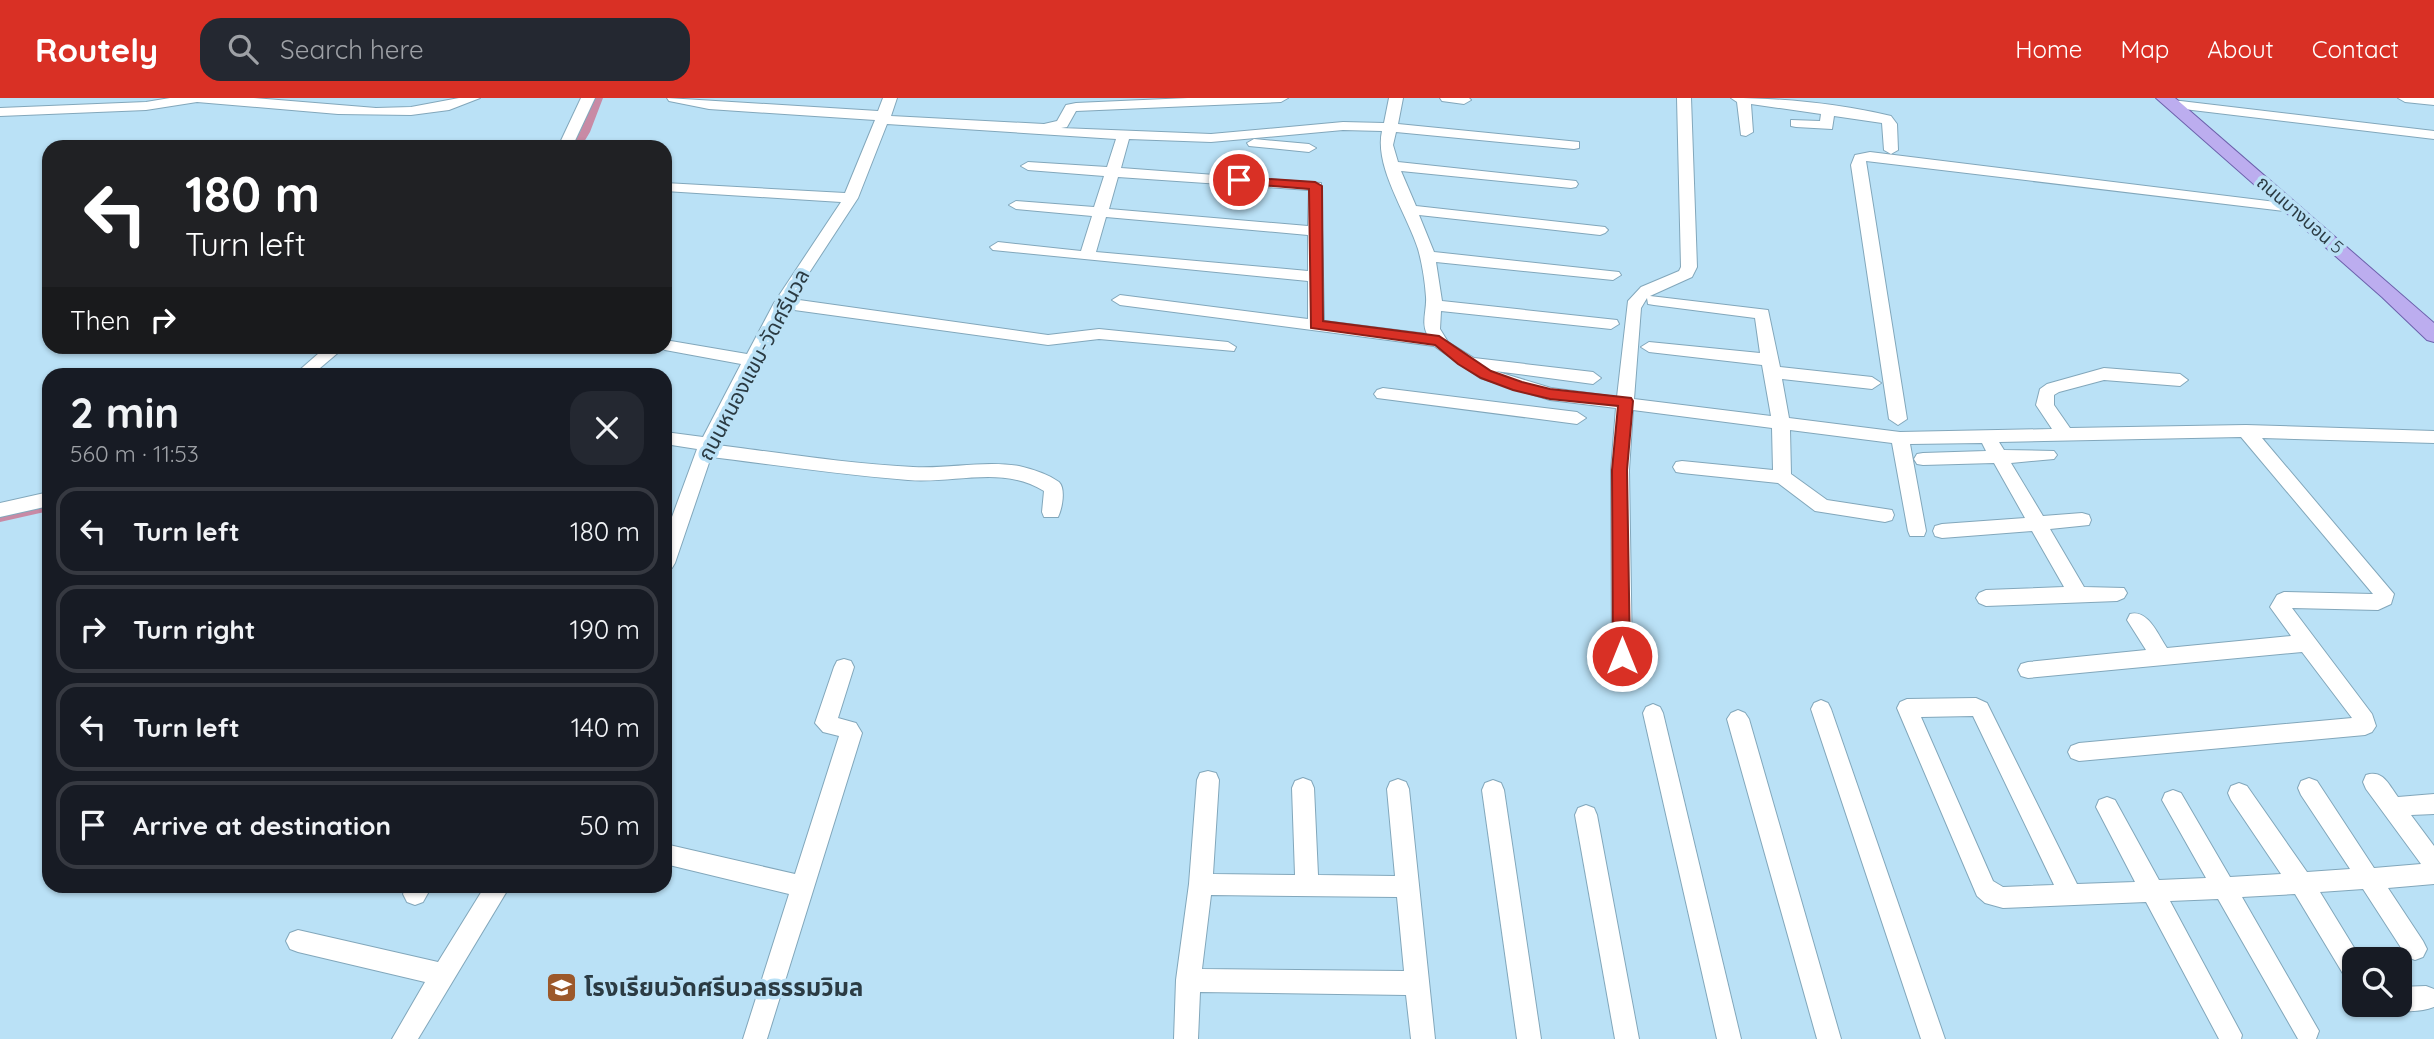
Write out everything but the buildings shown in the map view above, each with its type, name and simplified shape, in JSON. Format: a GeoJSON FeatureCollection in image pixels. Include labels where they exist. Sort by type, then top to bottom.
{"type":"FeatureCollection","features":[{"type":"Feature","properties":{"kind":"main road","name":"ถนนบางบอน 5"},"geometry":{"type":"LineString","coordinates":[[2173,104],[2292,208],[2427,320],[2434,335]]}},
{"type":"Feature","properties":{"kind":"street"},"geometry":{"type":"LineString","coordinates":[[0,112],[146,106],[170,100],[197,98],[394,111],[441,108],[472,98]]}},
{"type":"Feature","properties":{"kind":"street"},"geometry":{"type":"LineString","coordinates":[[568,140],[588,98],[582,98]]}},
{"type":"Feature","properties":{"kind":"street"},"geometry":{"type":"LineString","coordinates":[[674,98],[709,105],[1044,128],[1062,124],[1071,108],[1076,107],[1282,98]]}},
{"type":"Feature","properties":{"kind":"street","name":"ถนนหนองแขม-วัดศรีนวล"},"geometry":{"type":"LineString","coordinates":[[672,544],[707,447],[782,303],[851,198],[890,98]]}},
{"type":"Feature","properties":{"kind":"street"},"geometry":{"type":"LineString","coordinates":[[1396,98],[1386,145],[1427,256],[1434,305],[1432,329],[1439,341],[1470,365],[1518,386],[1550,394],[1626,401],[1900,438],[2246,431],[2434,438]]}},
{"type":"Feature","properties":{"kind":"street"},"geometry":{"type":"LineString","coordinates":[[1447,98],[1464,100]]}},
{"type":"Feature","properties":{"kind":"street"},"geometry":{"type":"LineString","coordinates":[[1622,656],[1620,470],[1635,300],[1642,293],[1686,274],[1689,267],[1684,98]]}},
{"type":"Feature","properties":{"kind":"street"},"geometry":{"type":"LineString","coordinates":[[1738,98],[1886,119],[1890,124],[1892,154]]}},
{"type":"Feature","properties":{"kind":"street"},"geometry":{"type":"LineString","coordinates":[[1744,98],[1746,132]]}},
{"type":"Feature","properties":{"kind":"street"},"geometry":{"type":"LineString","coordinates":[[2405,98],[2434,101]]}},
{"type":"Feature","properties":{"kind":"street"},"geometry":{"type":"LineString","coordinates":[[2173,104],[2297,122],[2415,136],[2434,135]]}},
{"type":"Feature","properties":{"kind":"street"},"geometry":{"type":"LineString","coordinates":[[1796,122],[1828,125],[1828,109]]}},
{"type":"Feature","properties":{"kind":"street"},"geometry":{"type":"LineString","coordinates":[[1211,138],[1343,125],[1574,145]]}},
{"type":"Feature","properties":{"kind":"street"},"geometry":{"type":"LineString","coordinates":[[1045,132],[1211,138],[1309,148]]}},
{"type":"Feature","properties":{"kind":"street"},"geometry":{"type":"LineString","coordinates":[[1087,256],[1124,134]]}},
{"type":"Feature","properties":{"kind":"street"},"geometry":{"type":"LineString","coordinates":[[2415,136],[2434,142]]}},
{"type":"Feature","properties":{"kind":"street"},"geometry":{"type":"LineString","coordinates":[[1898,419],[1858,165],[1860,158],[1892,154],[2292,208]]}},
{"type":"Feature","properties":{"kind":"street"},"geometry":{"type":"LineString","coordinates":[[1028,166],[1315,186],[1316,325]]}},
{"type":"Feature","properties":{"kind":"street"},"geometry":{"type":"LineString","coordinates":[[1392,166],[1571,184]]}},
{"type":"Feature","properties":{"kind":"street"},"geometry":{"type":"LineString","coordinates":[[672,187],[851,198]]}},
{"type":"Feature","properties":{"kind":"street"},"geometry":{"type":"LineString","coordinates":[[1016,205],[1316,231]]}},
{"type":"Feature","properties":{"kind":"street"},"geometry":{"type":"LineString","coordinates":[[1410,210],[1600,230]]}},
{"type":"Feature","properties":{"kind":"street"},"geometry":{"type":"LineString","coordinates":[[999,247],[1316,277]]}},
{"type":"Feature","properties":{"kind":"street"},"geometry":{"type":"LineString","coordinates":[[1427,256],[1612,275]]}},
{"type":"Feature","properties":{"kind":"street"},"geometry":{"type":"LineString","coordinates":[[1120,300],[1439,341]]}},
{"type":"Feature","properties":{"kind":"street"},"geometry":{"type":"LineString","coordinates":[[1654,300],[1762,314],[1781,424],[1782,477]]}},
{"type":"Feature","properties":{"kind":"street"},"geometry":{"type":"LineString","coordinates":[[782,303],[1048,340],[1100,334],[1228,347]]}},
{"type":"Feature","properties":{"kind":"street"},"geometry":{"type":"LineString","coordinates":[[1434,305],[1611,324]]}},
{"type":"Feature","properties":{"kind":"street"},"geometry":{"type":"LineString","coordinates":[[672,346],[754,361]]}},
{"type":"Feature","properties":{"kind":"street"},"geometry":{"type":"LineString","coordinates":[[1649,347],[1872,383]]}},
{"type":"Feature","properties":{"kind":"street"},"geometry":{"type":"LineString","coordinates":[[310,368],[328,354]]}},
{"type":"Feature","properties":{"kind":"street"},"geometry":{"type":"LineString","coordinates":[[1470,365],[1592,378]]}},
{"type":"Feature","properties":{"kind":"street"},"geometry":{"type":"LineString","coordinates":[[1470,365],[1472,406]]}},
{"type":"Feature","properties":{"kind":"street"},"geometry":{"type":"LineString","coordinates":[[2065,435],[2045,405],[2046,393],[2053,388],[2104,374],[2180,380]]}},
{"type":"Feature","properties":{"kind":"street"},"geometry":{"type":"LineString","coordinates":[[1383,394],[1577,418]]}},
{"type":"Feature","properties":{"kind":"street"},"geometry":{"type":"LineString","coordinates":[[2079,752],[2365,726],[2365,720],[2280,607],[2284,600],[2378,602],[2384,599],[2384,594],[2246,431]]}},
{"type":"Feature","properties":{"kind":"street"},"geometry":{"type":"LineString","coordinates":[[1987,436],[2077,594]]}},
{"type":"Feature","properties":{"kind":"street"},"geometry":{"type":"LineString","coordinates":[[1900,438],[1917,531]]}},
{"type":"Feature","properties":{"kind":"street"},"geometry":{"type":"LineString","coordinates":[[672,440],[707,447],[913,474],[970,470],[1019,474],[1046,482],[1054,488],[1051,512]]}},
{"type":"Feature","properties":{"kind":"street"},"geometry":{"type":"LineString","coordinates":[[1923,459],[2048,456]]}},
{"type":"Feature","properties":{"kind":"street"},"geometry":{"type":"LineString","coordinates":[[1682,467],[1782,477],[1822,506],[1885,515]]}},
{"type":"Feature","properties":{"kind":"street"},"geometry":{"type":"LineString","coordinates":[[0,510],[42,501]]}},
{"type":"Feature","properties":{"kind":"street"},"geometry":{"type":"LineString","coordinates":[[1941,531],[2082,520]]}},
{"type":"Feature","properties":{"kind":"street"},"geometry":{"type":"LineString","coordinates":[[1986,598],[2117,593]]}},
{"type":"Feature","properties":{"kind":"street"},"geometry":{"type":"LineString","coordinates":[[2137,620],[2162,657]]}},
{"type":"Feature","properties":{"kind":"street"},"geometry":{"type":"LineString","coordinates":[[2028,670],[2307,643]]}},
{"type":"Feature","properties":{"kind":"street"},"geometry":{"type":"LineString","coordinates":[[755,1039],[851,733],[849,729],[826,723],[844,667]]}},
{"type":"Feature","properties":{"kind":"street"},"geometry":{"type":"LineString","coordinates":[[2071,895],[1980,709],[1907,708],[1985,888],[1991,895],[2000,898],[2152,893],[2434,874]]}},
{"type":"Feature","properties":{"kind":"street"},"geometry":{"type":"LineString","coordinates":[[1821,709],[1933,1039]]}},
{"type":"Feature","properties":{"kind":"street"},"geometry":{"type":"LineString","coordinates":[[1653,713],[1729,1039]]}},
{"type":"Feature","properties":{"kind":"street"},"geometry":{"type":"LineString","coordinates":[[1738,719],[1829,1039]]}},
{"type":"Feature","properties":{"kind":"street"},"geometry":{"type":"LineString","coordinates":[[1186,1039],[1188,980],[1201,884],[1208,780]]}},
{"type":"Feature","properties":{"kind":"street"},"geometry":{"type":"LineString","coordinates":[[2374,782],[2434,864]]}},
{"type":"Feature","properties":{"kind":"street"},"geometry":{"type":"LineString","coordinates":[[1303,788],[1307,886]]}},
{"type":"Feature","properties":{"kind":"street"},"geometry":{"type":"LineString","coordinates":[[2309,788],[2415,949]]}},
{"type":"Feature","properties":{"kind":"street"},"geometry":{"type":"LineString","coordinates":[[1398,789],[1423,1039]]}},
{"type":"Feature","properties":{"kind":"street"},"geometry":{"type":"LineString","coordinates":[[1493,790],[1529,1039]]}},
{"type":"Feature","properties":{"kind":"street"},"geometry":{"type":"LineString","coordinates":[[2239,793],[2301,883],[2342,950]]}},
{"type":"Feature","properties":{"kind":"street"},"geometry":{"type":"LineString","coordinates":[[2173,800],[2307,1031]]}},
{"type":"Feature","properties":{"kind":"street"},"geometry":{"type":"LineString","coordinates":[[2393,807],[2434,804]]}},
{"type":"Feature","properties":{"kind":"street"},"geometry":{"type":"LineString","coordinates":[[2107,807],[2230,1035]]}},
{"type":"Feature","properties":{"kind":"street"},"geometry":{"type":"LineString","coordinates":[[1586,814],[1627,1039]]}},
{"type":"Feature","properties":{"kind":"street"},"geometry":{"type":"LineString","coordinates":[[672,856],[802,886]]}},
{"type":"Feature","properties":{"kind":"street"},"geometry":{"type":"LineString","coordinates":[[1201,884],[1408,887]]}},
{"type":"Feature","properties":{"kind":"street"},"geometry":{"type":"LineString","coordinates":[[404,1039],[494,893]]}},
{"type":"Feature","properties":{"kind":"street"},"geometry":{"type":"LineString","coordinates":[[298,941],[443,975]]}},
{"type":"Feature","properties":{"kind":"street"},"geometry":{"type":"LineString","coordinates":[[1188,980],[1418,983]]}},
{"type":"Feature","properties":{"kind":"street"},"geometry":{"type":"LineString","coordinates":[[2412,999],[2426,998]]}},
{"type":"Feature","properties":{"kind":"waterway"},"geometry":{"type":"LineString","coordinates":[[580,140],[598,98]]}},
{"type":"Feature","properties":{"kind":"waterway"},"geometry":{"type":"LineString","coordinates":[[0,517],[42,508]]}},
{"type":"Feature","properties":{"kind":"place","name":"โรงเรียนวัดศรีนวลธรรมวิมล"},"geometry":{"type":"Point","coordinates":[561,988]}},
{"type":"Feature","properties":{"kind":"route"},"geometry":{"type":"LineString","coordinates":[[1239,180],[1315,186],[1316,325],[1439,341],[1462,361],[1518,386],[1550,394],[1626,401],[1620,470],[1622,656]]}}]}
